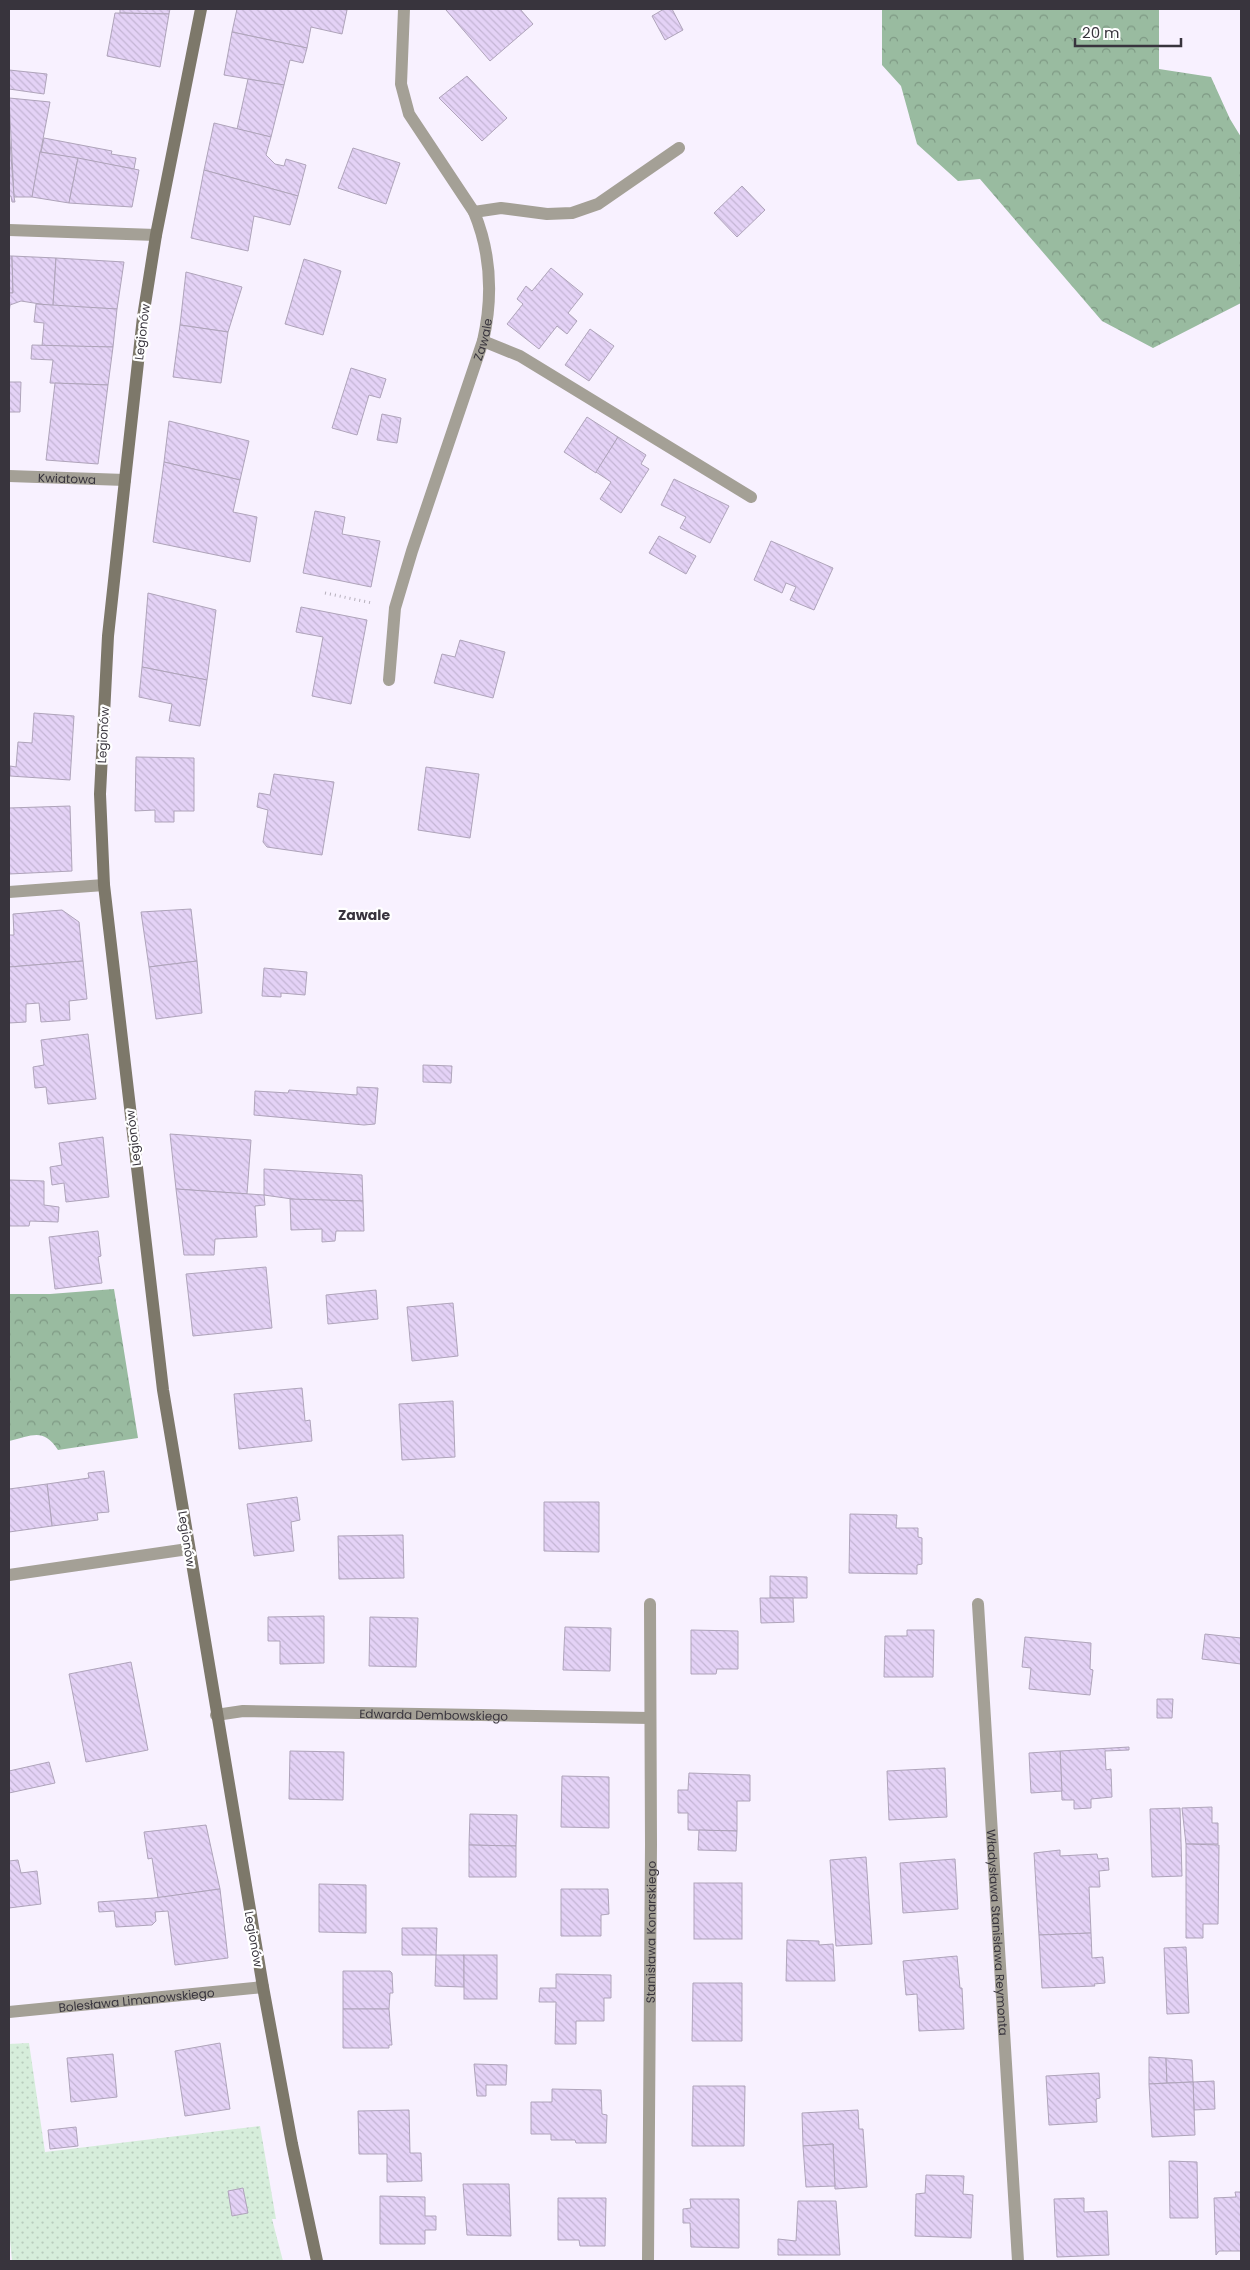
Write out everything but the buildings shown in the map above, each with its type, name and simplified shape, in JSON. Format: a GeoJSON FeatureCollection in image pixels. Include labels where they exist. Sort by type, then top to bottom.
{"type":"FeatureCollection","features":[{"type":"Feature","properties":{"kind":"street","name":"Legionów"},"geometry":{"type":"LineString","coordinates":[[201,9],[156,235],[144,317],[125,480],[108,636],[100,794],[104,885],[161,1370],[188,1549],[263,1987],[292,2144],[317,2261]]}},
{"type":"Feature","properties":{"kind":"street","name":"Zawale"},"geometry":{"type":"LineString","coordinates":[[389,680],[395,608],[412,551],[483,341],[489,316],[488,271],[481,229],[474,212],[409,114],[401,84],[404,9]]}},
{"type":"Feature","properties":{"kind":"street"},"geometry":{"type":"LineString","coordinates":[[474,212],[502,208],[547,214],[572,213],[598,204],[679,148]]}},
{"type":"Feature","properties":{"kind":"street"},"geometry":{"type":"LineString","coordinates":[[9,230],[156,235]]}},
{"type":"Feature","properties":{"kind":"street"},"geometry":{"type":"LineString","coordinates":[[483,341],[520,356],[751,497]]}},
{"type":"Feature","properties":{"kind":"street","name":"Kwiatowa"},"geometry":{"type":"LineString","coordinates":[[9,476],[125,480]]}},
{"type":"Feature","properties":{"kind":"street"},"geometry":{"type":"LineString","coordinates":[[9,892],[104,885]]}},
{"type":"Feature","properties":{"kind":"street"},"geometry":{"type":"LineString","coordinates":[[9,1575],[188,1549]]}},
{"type":"Feature","properties":{"kind":"street","name":"Stanisława Konarskiego"},"geometry":{"type":"LineString","coordinates":[[648,2261],[650,1604]]}},
{"type":"Feature","properties":{"kind":"street","name":"Władysława Stanisława Reymonta"},"geometry":{"type":"LineString","coordinates":[[978,1604],[1018,2261]]}},
{"type":"Feature","properties":{"kind":"street","name":"Edwarda Dembowskiego"},"geometry":{"type":"LineString","coordinates":[[216,1715],[253,1711],[650,1718]]}},
{"type":"Feature","properties":{"kind":"street","name":"Bolesława Limanowskiego"},"geometry":{"type":"LineString","coordinates":[[9,2012],[263,1987]]}},
{"type":"Feature","properties":{"kind":"path"},"geometry":{"type":"LineString","coordinates":[[325,593],[372,603]]}},
{"type":"Feature","properties":{"kind":"green space"},"geometry":{"type":"Polygon","coordinates":[[[882,9],[1159,9],[1159,69],[1211,77],[1230,119],[1241,137],[1241,303],[1153,348],[1102,321],[980,179],[958,181],[917,144],[901,86],[882,65],[882,9]]]}},
{"type":"Feature","properties":{"kind":"green space"},"geometry":{"type":"Polygon","coordinates":[[[114,1289],[138,1438],[58,1450],[53,1443],[42,1436],[36,1435],[9,1441],[9,1294],[50,1294],[114,1289]]]}},
{"type":"Feature","properties":{"kind":"green space"},"geometry":{"type":"Polygon","coordinates":[[[29,2043],[45,2152],[260,2126],[276,2219],[272,2219],[283,2261],[12,2261],[9,2229],[9,2044],[29,2043]]]}},
{"type":"Feature","properties":{"kind":"district","name":"Zawale"},"geometry":{"type":"Point","coordinates":[364,915]}}]}
